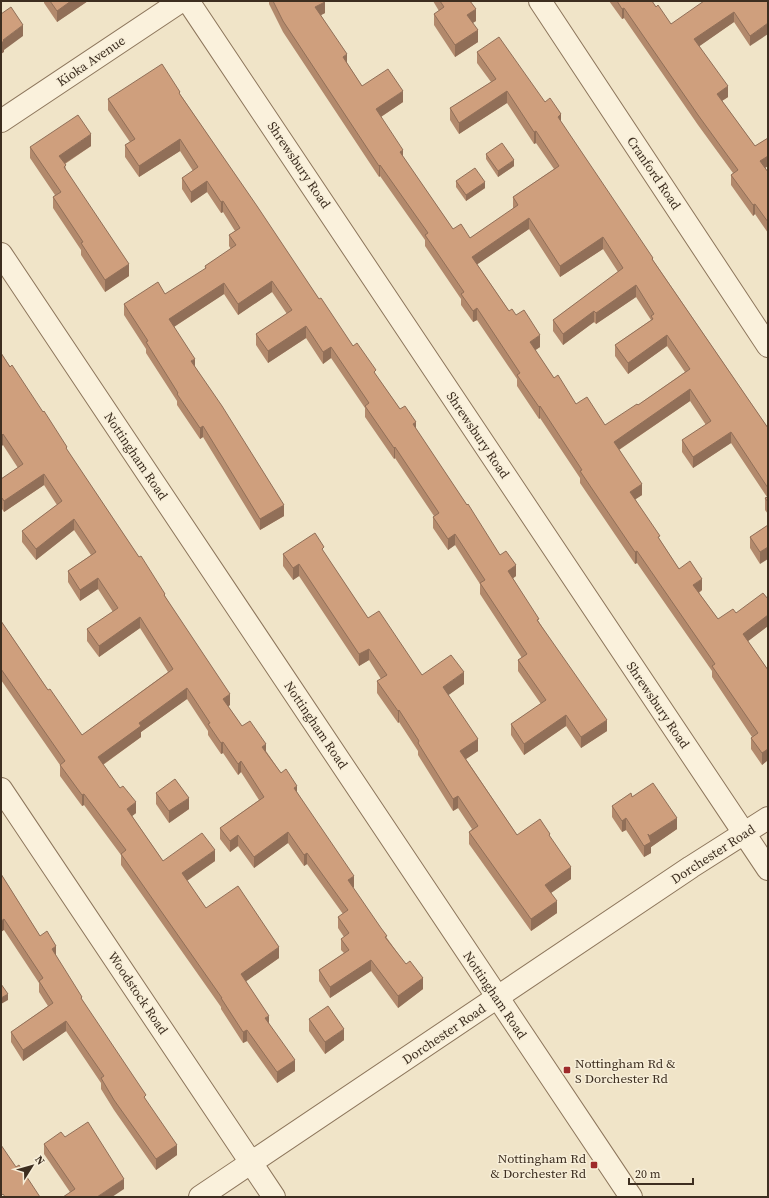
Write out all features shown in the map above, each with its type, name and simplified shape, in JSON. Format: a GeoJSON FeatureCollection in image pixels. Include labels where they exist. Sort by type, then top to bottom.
{"type":"FeatureCollection","features":[{"type":"Feature","properties":{"kind":"street","name":"Kioka Avenue"},"geometry":{"type":"LineString","coordinates":[[1,121],[181,1]]}},
{"type":"Feature","properties":{"kind":"street","name":"Shrewsbury Road"},"geometry":{"type":"LineString","coordinates":[[188,1],[768,869]]}},
{"type":"Feature","properties":{"kind":"street","name":"Cranford Road"},"geometry":{"type":"LineString","coordinates":[[540,1],[768,346]]}},
{"type":"Feature","properties":{"kind":"street","name":"Nottingham Road"},"geometry":{"type":"LineString","coordinates":[[1,254],[630,1197]]}},
{"type":"Feature","properties":{"kind":"street","name":"Woodstock Road"},"geometry":{"type":"LineString","coordinates":[[1,789],[274,1197]]}},
{"type":"Feature","properties":{"kind":"street","name":"Dorchester Road"},"geometry":{"type":"LineString","coordinates":[[200,1197],[496,998],[768,818]]}},
{"type":"Feature","properties":{"kind":"building"},"geometry":{"type":"Polygon","coordinates":[[[50,1],[71,1],[57,11],[50,1]]]}},
{"type":"Feature","properties":{"kind":"building"},"geometry":{"type":"Polygon","coordinates":[[[273,1],[324,1],[325,2],[315,7],[347,54],[343,57],[362,86],[388,69],[403,91],[376,109],[403,150],[400,152],[453,229],[461,224],[470,238],[518,205],[513,197],[559,166],[507,91],[459,123],[450,108],[496,79],[477,52],[499,37],[545,102],[550,98],[561,114],[558,117],[653,258],[652,259],[768,428],[768,488],[731,432],[693,457],[682,440],[711,421],[690,389],[614,442],[642,484],[630,492],[660,536],[658,537],[679,569],[690,561],[702,579],[693,585],[718,619],[733,609],[736,613],[763,593],[768,599],[768,615],[743,634],[768,670],[768,749],[762,753],[751,738],[758,733],[712,666],[715,664],[637,551],[635,552],[580,471],[582,470],[540,406],[539,407],[517,375],[520,373],[477,308],[473,311],[461,294],[464,292],[425,235],[428,233],[380,165],[379,166],[283,21],[273,1]],[[529,218],[472,257],[509,311],[512,309],[516,315],[524,310],[540,335],[530,342],[554,378],[558,375],[576,404],[587,397],[605,425],[637,404],[638,405],[690,369],[667,335],[628,363],[615,345],[653,319],[651,316],[654,314],[636,285],[596,313],[594,311],[563,334],[553,320],[623,268],[603,237],[560,266],[529,218]]]}},
{"type":"Feature","properties":{"kind":"building"},"geometry":{"type":"Polygon","coordinates":[[[440,1],[470,1],[476,9],[467,15],[478,30],[455,45],[434,14],[444,7],[440,1]]]}},
{"type":"Feature","properties":{"kind":"building"},"geometry":{"type":"Polygon","coordinates":[[[617,1],[652,1],[656,7],[658,5],[671,24],[704,1],[768,1],[768,23],[750,36],[734,12],[694,39],[728,86],[717,94],[755,146],[768,138],[768,156],[760,161],[768,172],[768,222],[755,204],[753,205],[731,175],[738,170],[624,8],[622,9],[617,1]]]}},
{"type":"Feature","properties":{"kind":"building"},"geometry":{"type":"Polygon","coordinates":[[[11,7],[23,25],[1,43],[1,14],[11,7]]]}},
{"type":"Feature","properties":{"kind":"building"},"geometry":{"type":"Polygon","coordinates":[[[162,64],[180,92],[179,93],[319,299],[321,298],[353,346],[357,343],[376,370],[374,372],[400,409],[405,406],[416,422],[413,424],[467,505],[468,504],[500,555],[506,551],[516,565],[508,571],[539,619],[537,620],[607,720],[581,737],[566,715],[524,744],[511,724],[546,700],[518,660],[527,654],[480,583],[485,580],[455,534],[448,539],[433,517],[439,513],[395,447],[394,448],[365,406],[369,403],[331,347],[323,352],[306,326],[268,351],[256,334],[292,310],[272,281],[238,304],[224,283],[169,319],[195,359],[191,361],[222,406],[284,505],[260,519],[203,426],[200,428],[177,394],[178,393],[146,342],[148,341],[124,304],[158,282],[165,294],[206,268],[205,266],[236,245],[229,235],[240,228],[223,201],[221,202],[207,181],[191,192],[182,178],[198,167],[180,139],[139,166],[125,145],[135,139],[108,99],[162,64]]]}},
{"type":"Feature","properties":{"kind":"building"},"geometry":{"type":"Polygon","coordinates":[[[78,115],[91,134],[59,156],[66,165],[64,167],[129,264],[105,280],[81,243],[83,242],[53,197],[61,192],[30,147],[78,115]]]}},
{"type":"Feature","properties":{"kind":"building"},"geometry":{"type":"Polygon","coordinates":[[[502,143],[514,160],[498,171],[486,154],[502,143]]]}},
{"type":"Feature","properties":{"kind":"building"},"geometry":{"type":"Polygon","coordinates":[[[475,168],[485,182],[466,195],[456,181],[475,168]]]}},
{"type":"Feature","properties":{"kind":"building"},"geometry":{"type":"Polygon","coordinates":[[[1,353],[10,367],[12,365],[43,412],[44,411],[67,447],[66,448],[139,557],[141,556],[165,594],[164,595],[230,694],[223,699],[242,726],[250,721],[266,744],[262,747],[281,773],[286,769],[297,786],[294,788],[354,876],[348,880],[387,936],[385,937],[406,964],[410,961],[423,978],[398,996],[371,960],[330,987],[319,970],[349,950],[341,939],[349,933],[338,917],[348,910],[307,853],[304,855],[288,832],[254,857],[238,835],[230,841],[220,828],[264,797],[241,761],[238,764],[223,742],[221,743],[187,688],[139,723],[141,726],[98,757],[120,788],[123,786],[136,802],[127,809],[163,861],[202,833],[215,850],[182,873],[206,908],[238,886],[279,947],[241,974],[269,1016],[265,1018],[295,1060],[277,1072],[247,1030],[243,1032],[222,998],[121,854],[126,850],[60,765],[65,761],[1,669],[1,621],[48,690],[50,689],[82,735],[173,669],[140,617],[99,646],[87,629],[118,608],[98,578],[80,590],[68,571],[96,552],[74,519],[36,549],[22,531],[62,501],[44,474],[4,501],[2,498],[1,499],[1,479],[23,464],[3,434],[1,436],[1,353]]]}},
{"type":"Feature","properties":{"kind":"building"},"geometry":{"type":"Polygon","coordinates":[[[768,525],[768,547],[760,552],[750,537],[768,525]]]}},
{"type":"Feature","properties":{"kind":"building"},"geometry":{"type":"Polygon","coordinates":[[[315,533],[324,547],[322,549],[368,618],[379,611],[422,675],[451,655],[464,672],[443,687],[478,739],[460,751],[517,835],[540,819],[571,867],[545,885],[557,901],[531,919],[469,832],[478,826],[458,796],[453,799],[418,743],[419,741],[399,710],[398,711],[377,681],[387,675],[369,649],[359,654],[299,564],[293,568],[283,554],[315,533]]]}},
{"type":"Feature","properties":{"kind":"building"},"geometry":{"type":"Polygon","coordinates":[[[175,779],[189,798],[169,811],[156,793],[175,779]]]}},
{"type":"Feature","properties":{"kind":"building"},"geometry":{"type":"Polygon","coordinates":[[[653,783],[677,818],[649,836],[648,834],[651,842],[644,846],[626,818],[622,821],[612,806],[631,793],[632,797],[653,783]]]}},
{"type":"Feature","properties":{"kind":"building"},"geometry":{"type":"Polygon","coordinates":[[[1,874],[40,936],[47,931],[56,946],[52,949],[82,997],[81,998],[146,1095],[144,1097],[177,1145],[156,1159],[114,1100],[101,1078],[104,1076],[66,1021],[23,1050],[11,1032],[53,1003],[39,981],[43,978],[4,919],[1,921],[1,874]]]}},
{"type":"Feature","properties":{"kind":"building"},"geometry":{"type":"Polygon","coordinates":[[[1,984],[8,994],[1,998],[1,984]]]}},
{"type":"Feature","properties":{"kind":"building"},"geometry":{"type":"Polygon","coordinates":[[[328,1006],[344,1029],[325,1042],[309,1019],[328,1006]]]}},
{"type":"Feature","properties":{"kind":"building"},"geometry":{"type":"Polygon","coordinates":[[[88,1122],[124,1179],[97,1197],[63,1197],[75,1189],[44,1144],[61,1132],[65,1137],[88,1122]]]}},
{"type":"Feature","properties":{"kind":"building"},"geometry":{"type":"Polygon","coordinates":[[[1,1145],[16,1167],[19,1165],[40,1197],[5,1197],[3,1194],[1,1196],[1,1145]]]}},
{"type":"Feature","properties":{"kind":"place","name":"Nottingham Rd & S Dorchester Rd"},"geometry":{"type":"Point","coordinates":[567,1070]}},
{"type":"Feature","properties":{"kind":"place","name":"Nottingham Rd & Dorchester Rd"},"geometry":{"type":"Point","coordinates":[594,1165]}}]}
